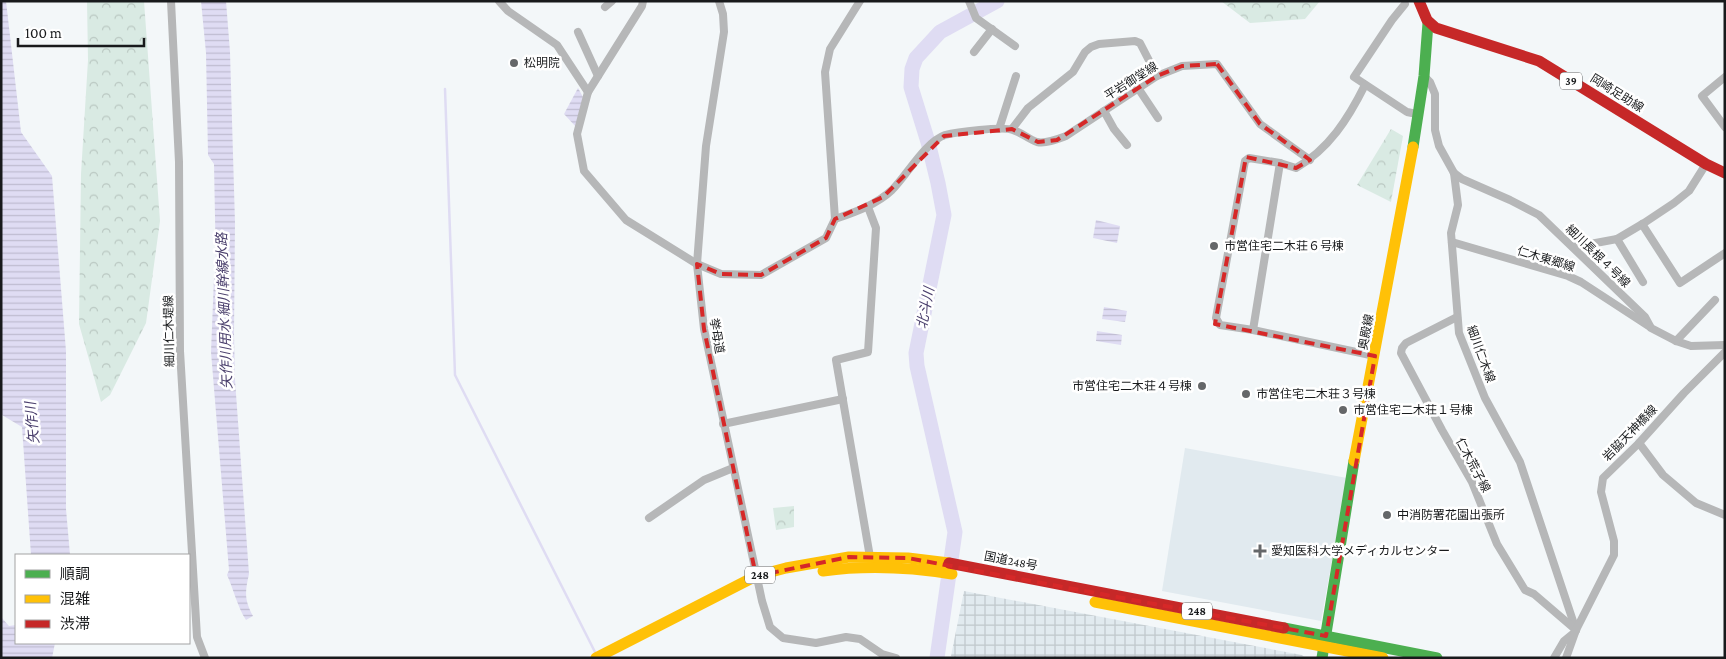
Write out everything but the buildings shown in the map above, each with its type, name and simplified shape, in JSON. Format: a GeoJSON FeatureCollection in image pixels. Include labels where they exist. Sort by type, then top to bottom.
{"type":"FeatureCollection","features":[{"type":"Feature","properties":{"kind":"main road"},"geometry":{"type":"LineString","coordinates":[[1420,4],[1428,23]]}},
{"type":"Feature","properties":{"kind":"main road","name":"奥殿線"},"geometry":{"type":"LineString","coordinates":[[1324,647],[1354,462],[1376,356],[1401,217],[1424,76],[1428,23]]}},
{"type":"Feature","properties":{"kind":"main road","name":"岡崎足助線"},"geometry":{"type":"LineString","coordinates":[[1428,23],[1436,28],[1539,61],[1706,164],[1725,173]]}},
{"type":"Feature","properties":{"kind":"main road","name":"国道248号"},"geometry":{"type":"LineString","coordinates":[[596,658],[786,568],[849,557],[870,557],[908,558],[941,567],[1383,658]]}},
{"type":"Feature","properties":{"kind":"main road","name":"国道248号"},"geometry":{"type":"LineString","coordinates":[[617,658],[757,581],[841,568],[941,567]]}},
{"type":"Feature","properties":{"kind":"main road","name":"国道248号"},"geometry":{"type":"LineString","coordinates":[[1324,647],[1437,658]]}},
{"type":"Feature","properties":{"kind":"street","name":"細川仁木堤線"},"geometry":{"type":"LineString","coordinates":[[170,1],[179,162],[180,361],[197,637],[205,658]]}},
{"type":"Feature","properties":{"kind":"street"},"geometry":{"type":"LineString","coordinates":[[499,1],[508,11],[558,45],[588,92]]}},
{"type":"Feature","properties":{"kind":"street"},"geometry":{"type":"LineString","coordinates":[[605,7],[612,1]]}},
{"type":"Feature","properties":{"kind":"street"},"geometry":{"type":"LineString","coordinates":[[644,1],[588,92],[577,134],[584,171],[626,220],[698,264],[721,274],[761,275],[826,238],[835,219],[826,64],[833,44],[860,1]]}},
{"type":"Feature","properties":{"kind":"street","name":"挙母道"},"geometry":{"type":"LineString","coordinates":[[719,1],[723,14],[724,32],[706,146],[698,264],[704,329],[757,581],[770,627],[783,638],[816,643],[846,637],[860,639],[882,654],[896,658]]}},
{"type":"Feature","properties":{"kind":"street"},"geometry":{"type":"LineString","coordinates":[[969,3],[976,18],[1015,46]]}},
{"type":"Feature","properties":{"kind":"street"},"geometry":{"type":"LineString","coordinates":[[1417,114],[1407,112],[1365,85],[1355,78],[1355,74],[1402,3],[1420,4]]}},
{"type":"Feature","properties":{"kind":"street"},"geometry":{"type":"LineString","coordinates":[[974,52],[992,29]]}},
{"type":"Feature","properties":{"kind":"street"},"geometry":{"type":"LineString","coordinates":[[578,32],[598,76]]}},
{"type":"Feature","properties":{"kind":"street"},"geometry":{"type":"LineString","coordinates":[[1012,129],[1028,108],[1073,72],[1085,52],[1099,44],[1135,41],[1140,43],[1157,76]]}},
{"type":"Feature","properties":{"kind":"street","name":"平岩御堂線"},"geometry":{"type":"LineString","coordinates":[[868,207],[892,190],[933,142],[944,136],[1012,129],[1038,142],[1051,141],[1066,136],[1157,76],[1182,66],[1217,64],[1260,124],[1310,160]]}},
{"type":"Feature","properties":{"kind":"street"},"geometry":{"type":"LineString","coordinates":[[999,129],[1016,76]]}},
{"type":"Feature","properties":{"kind":"street","name":"細川仁木線"},"geometry":{"type":"LineString","coordinates":[[1424,76],[1430,82],[1435,94],[1435,130],[1440,146],[1454,173],[1458,205],[1451,233],[1459,333],[1485,398],[1520,462],[1576,630]]}},
{"type":"Feature","properties":{"kind":"street"},"geometry":{"type":"LineString","coordinates":[[1725,77],[1702,96],[1725,126]]}},
{"type":"Feature","properties":{"kind":"street"},"geometry":{"type":"LineString","coordinates":[[1365,85],[1349,116],[1329,142],[1310,160],[1296,168],[1280,163],[1249,158],[1245,160],[1216,318],[1220,325],[1253,330],[1376,356]]}},
{"type":"Feature","properties":{"kind":"street"},"geometry":{"type":"LineString","coordinates":[[1138,88],[1158,118]]}},
{"type":"Feature","properties":{"kind":"street"},"geometry":{"type":"LineString","coordinates":[[1104,111],[1114,129],[1127,145]]}},
{"type":"Feature","properties":{"kind":"street"},"geometry":{"type":"LineString","coordinates":[[1253,330],[1280,163]]}},
{"type":"Feature","properties":{"kind":"street"},"geometry":{"type":"LineString","coordinates":[[1574,247],[1616,239],[1642,224],[1674,203],[1688,191],[1706,164]]}},
{"type":"Feature","properties":{"kind":"street","name":"細川長根４号線"},"geometry":{"type":"LineString","coordinates":[[1454,173],[1462,179],[1533,211],[1574,247],[1645,316],[1652,328],[1676,341],[1691,346],[1725,345]]}},
{"type":"Feature","properties":{"kind":"street"},"geometry":{"type":"LineString","coordinates":[[835,219],[868,207],[876,228],[868,352],[836,360],[870,557]]}},
{"type":"Feature","properties":{"kind":"street"},"geometry":{"type":"LineString","coordinates":[[1642,224],[1680,283],[1725,253]]}},
{"type":"Feature","properties":{"kind":"street"},"geometry":{"type":"LineString","coordinates":[[1616,239],[1643,282]]}},
{"type":"Feature","properties":{"kind":"street","name":"仁木東郷線"},"geometry":{"type":"LineString","coordinates":[[1452,242],[1568,276],[1581,282],[1652,328]]}},
{"type":"Feature","properties":{"kind":"street"},"geometry":{"type":"LineString","coordinates":[[1676,341],[1715,300]]}},
{"type":"Feature","properties":{"kind":"street","name":"仁木荒子線"},"geometry":{"type":"LineString","coordinates":[[1457,317],[1406,343],[1401,353],[1472,482],[1497,544],[1525,590],[1534,594],[1576,630]]}},
{"type":"Feature","properties":{"kind":"street","name":"岩脇天神橋線"},"geometry":{"type":"LineString","coordinates":[[1566,658],[1576,630],[1614,554],[1614,541],[1601,492],[1603,478],[1639,443],[1684,393],[1725,352]]}},
{"type":"Feature","properties":{"kind":"street"},"geometry":{"type":"LineString","coordinates":[[724,424],[843,399]]}},
{"type":"Feature","properties":{"kind":"street"},"geometry":{"type":"LineString","coordinates":[[1639,443],[1663,475],[1696,503],[1725,515]]}},
{"type":"Feature","properties":{"kind":"street"},"geometry":{"type":"LineString","coordinates":[[649,518],[704,480],[733,468]]}},
{"type":"Feature","properties":{"kind":"street"},"geometry":{"type":"LineString","coordinates":[[1554,658],[1564,641],[1576,630]]}},
{"type":"Feature","properties":{"kind":"highlighted area"},"geometry":{"type":"Polygon","coordinates":[[[1217,64],[1260,124],[1310,160],[1296,168],[1246,157],[1215,324],[1375,356],[1326,636],[908,558],[849,557],[756,576],[704,329],[697,264],[721,274],[761,275],[826,238],[835,219],[883,197],[944,136],[1012,129],[1038,142],[1057,140],[1157,76],[1182,66],[1217,64]]]}},
{"type":"Feature","properties":{"kind":"shaded area"},"geometry":{"type":"Polygon","coordinates":[[[1185,448],[1347,478],[1321,621],[1162,591],[1185,448]]]}},
{"type":"Feature","properties":{"kind":"shaded area"},"geometry":{"type":"Polygon","coordinates":[[[964,591],[1302,655],[1305,658],[953,658],[951,656],[964,591]]]}},
{"type":"Feature","properties":{"kind":"green space"},"geometry":{"type":"Polygon","coordinates":[[[87,1],[144,1],[160,221],[146,323],[110,395],[101,402],[79,324],[81,174],[88,60],[87,1]]]}},
{"type":"Feature","properties":{"kind":"green space"},"geometry":{"type":"Polygon","coordinates":[[[1221,1],[1320,1],[1305,19],[1250,23],[1221,1]]]}},
{"type":"Feature","properties":{"kind":"green space"},"geometry":{"type":"Polygon","coordinates":[[[1391,129],[1403,136],[1391,202],[1357,185],[1391,129]]]}},
{"type":"Feature","properties":{"kind":"green space"},"geometry":{"type":"Polygon","coordinates":[[[794,506],[794,527],[776,530],[773,508],[794,506]]]}},
{"type":"Feature","properties":{"kind":"water","name":"矢作川"},"geometry":{"type":"Polygon","coordinates":[[[1,1],[6,1],[21,132],[52,176],[66,351],[66,509],[70,554],[31,554],[22,427],[1,416],[1,1]]]}},
{"type":"Feature","properties":{"kind":"water","name":"矢作川用水 細川幹線水路"},"geometry":{"type":"Polygon","coordinates":[[[201,1],[226,1],[230,52],[235,223],[235,380],[249,574],[246,595],[253,616],[246,620],[227,575],[229,570],[211,352],[214,277],[216,270],[214,164],[208,155],[206,53],[201,1]]]}},
{"type":"Feature","properties":{"kind":"water"},"geometry":{"type":"Polygon","coordinates":[[[578,88],[583,97],[576,127],[564,114],[578,88]]]}},
{"type":"Feature","properties":{"kind":"water"},"geometry":{"type":"Polygon","coordinates":[[[1096,220],[1120,226],[1117,243],[1093,238],[1096,220]]]}},
{"type":"Feature","properties":{"kind":"water"},"geometry":{"type":"Polygon","coordinates":[[[1104,307],[1127,311],[1125,322],[1102,319],[1104,307]]]}},
{"type":"Feature","properties":{"kind":"water"},"geometry":{"type":"Polygon","coordinates":[[[1097,331],[1122,335],[1121,345],[1096,341],[1097,331]]]}},
{"type":"Feature","properties":{"kind":"water"},"geometry":{"type":"Polygon","coordinates":[[[1,585],[2,618],[9,626],[15,625],[15,644],[55,644],[52,658],[1,658],[1,585]]]}},
{"type":"Feature","properties":{"kind":"waterway","name":"北斗川"},"geometry":{"type":"LineString","coordinates":[[937,658],[955,532],[917,366],[916,353],[944,215],[928,142],[911,87],[912,69],[916,58],[940,32],[997,1]]}},
{"type":"Feature","properties":{"kind":"waterway"},"geometry":{"type":"LineString","coordinates":[[445,89],[455,375],[596,654]]}},
{"type":"Feature","properties":{"kind":"traffic: fast"},"geometry":{"type":"LineString","coordinates":[[1413,147],[1424,76],[1428,23]]}},
{"type":"Feature","properties":{"kind":"traffic: fast"},"geometry":{"type":"LineString","coordinates":[[1322,658],[1354,461]]}},
{"type":"Feature","properties":{"kind":"traffic: fast"},"geometry":{"type":"LineString","coordinates":[[1284,628],[1437,658]]}},
{"type":"Feature","properties":{"kind":"traffic: slow"},"geometry":{"type":"LineString","coordinates":[[1354,461],[1413,147]]}},
{"type":"Feature","properties":{"kind":"traffic: slow"},"geometry":{"type":"LineString","coordinates":[[596,658],[756,576],[786,568],[849,557],[908,558],[949,563]]}},
{"type":"Feature","properties":{"kind":"traffic: slow"},"geometry":{"type":"LineString","coordinates":[[823,571],[855,568],[888,568],[952,574]]}},
{"type":"Feature","properties":{"kind":"traffic: slow"},"geometry":{"type":"LineString","coordinates":[[1095,602],[1383,658]]}},
{"type":"Feature","properties":{"kind":"traffic: jam"},"geometry":{"type":"LineString","coordinates":[[1419,1],[1427,20],[1436,28],[1539,61],[1706,164],[1725,173]]}},
{"type":"Feature","properties":{"kind":"traffic: jam"},"geometry":{"type":"LineString","coordinates":[[949,563],[1284,628]]}},
{"type":"Feature","properties":{"kind":"place","name":"松明院"},"geometry":{"type":"Point","coordinates":[514,63]}},
{"type":"Feature","properties":{"kind":"place","name":"市営住宅二木荘６号棟"},"geometry":{"type":"Point","coordinates":[1214,246]}},
{"type":"Feature","properties":{"kind":"place","name":"市営住宅二木荘４号棟"},"geometry":{"type":"Point","coordinates":[1202,386]}},
{"type":"Feature","properties":{"kind":"place","name":"市営住宅二木荘３号棟"},"geometry":{"type":"Point","coordinates":[1246,394]}},
{"type":"Feature","properties":{"kind":"place","name":"市営住宅二木荘１号棟"},"geometry":{"type":"Point","coordinates":[1343,410]}},
{"type":"Feature","properties":{"kind":"place","name":"中消防署花園出張所"},"geometry":{"type":"Point","coordinates":[1387,515]}},
{"type":"Feature","properties":{"kind":"place","name":"愛知医科大学メディカルセンター"},"geometry":{"type":"Point","coordinates":[1260,551]}}]}
